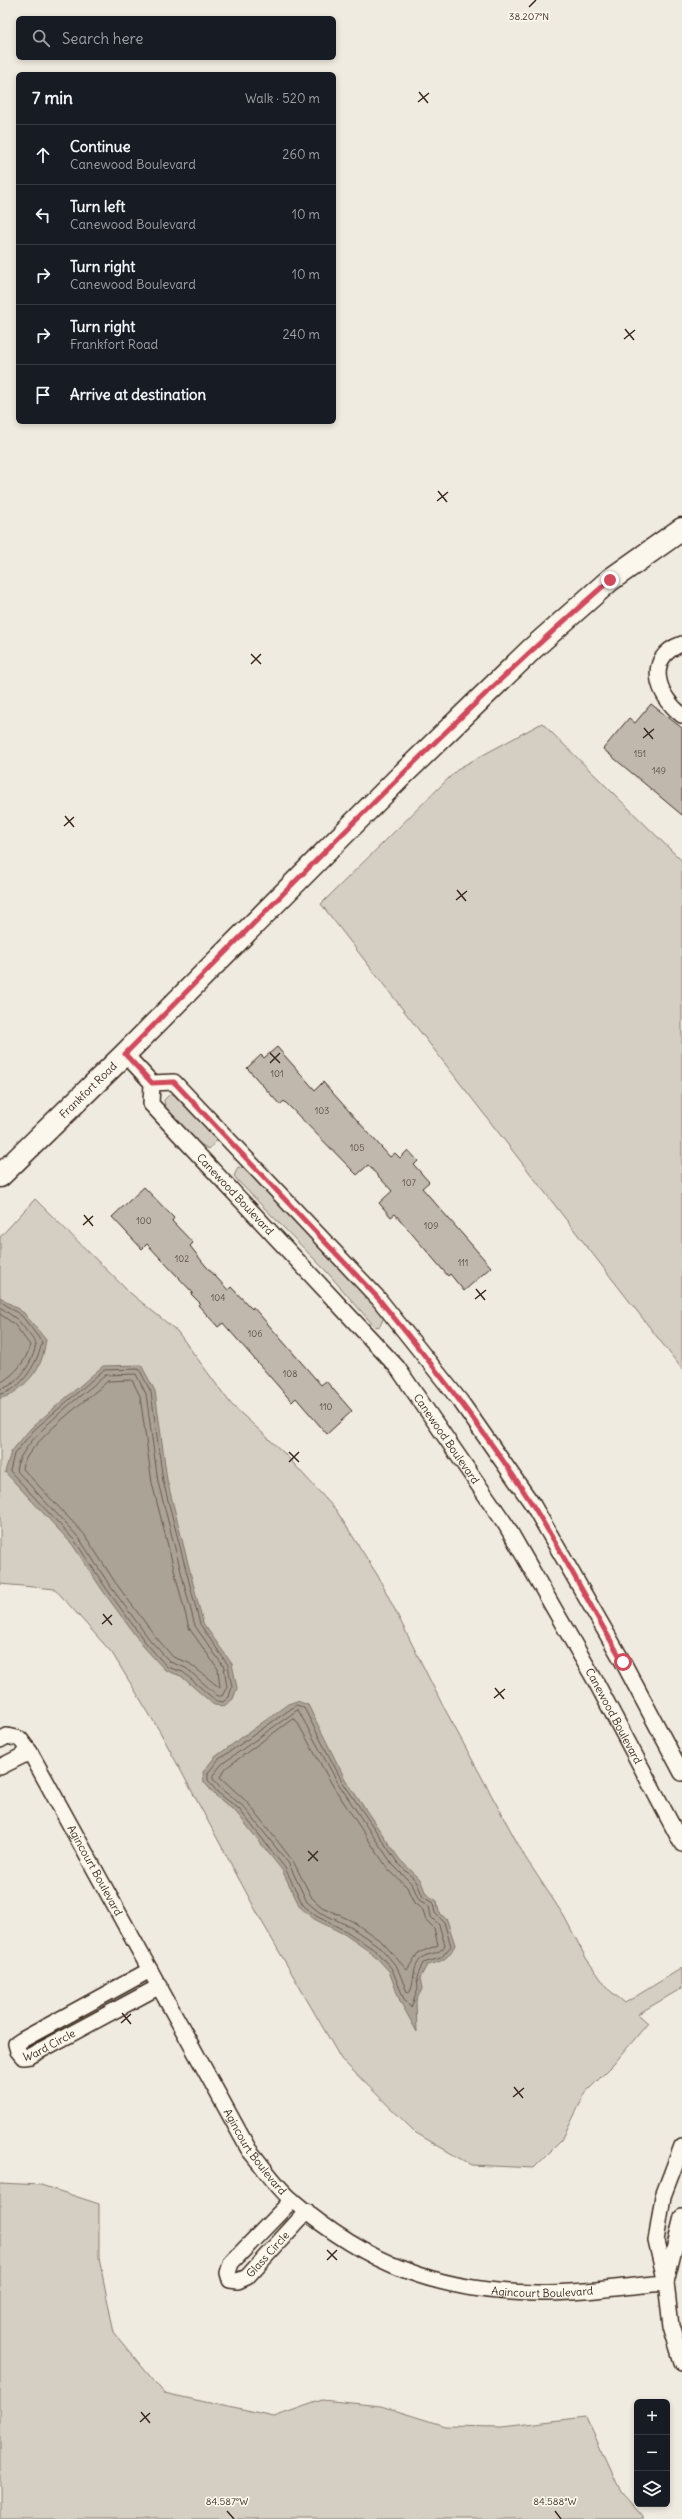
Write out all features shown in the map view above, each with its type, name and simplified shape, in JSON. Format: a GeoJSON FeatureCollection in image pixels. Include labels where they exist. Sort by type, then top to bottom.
{"type":"FeatureCollection","features":[{"type":"Feature","properties":{"kind":"main road","name":"Frankfort Road"},"geometry":{"type":"LineString","coordinates":[[0,1176],[125,1054],[399,778],[532,649],[610,580],[682,529]]}},
{"type":"Feature","properties":{"kind":"street"},"geometry":{"type":"LineString","coordinates":[[682,644],[673,647],[663,656],[658,671],[658,684],[665,697],[682,715]]}},
{"type":"Feature","properties":{"kind":"street"},"geometry":{"type":"LineString","coordinates":[[125,1054],[152,1083],[174,1082],[378,1298],[461,1402],[532,1505],[623,1662],[682,1774]]}},
{"type":"Feature","properties":{"kind":"street","name":"Canewood Boulevard"},"geometry":{"type":"LineString","coordinates":[[152,1083],[151,1104],[389,1357],[468,1468],[506,1525],[596,1682],[682,1844]]}},
{"type":"Feature","properties":{"kind":"street","name":"Agincourt Boulevard"},"geometry":{"type":"LineString","coordinates":[[0,1740],[7,1736],[20,1739],[30,1752],[249,2150],[292,2200],[354,2248],[424,2279],[461,2287],[536,2293],[666,2283]]}},
{"type":"Feature","properties":{"kind":"street"},"geometry":{"type":"LineString","coordinates":[[0,1767],[30,1752]]}},
{"type":"Feature","properties":{"kind":"street","name":"Ward Circle"},"geometry":{"type":"LineString","coordinates":[[150,1970],[22,2040],[16,2044],[18,2051],[23,2057],[30,2056],[160,1986]]}},
{"type":"Feature","properties":{"kind":"street"},"geometry":{"type":"LineString","coordinates":[[682,2146],[663,2196],[656,2241],[666,2283],[671,2326],[682,2362]]}},
{"type":"Feature","properties":{"kind":"street","name":"Glass Circle"},"geometry":{"type":"LineString","coordinates":[[292,2200],[231,2263],[228,2272],[230,2280],[238,2281],[247,2277],[307,2211]]}},
{"type":"Feature","properties":{"kind":"street"},"geometry":{"type":"LineString","coordinates":[[666,2283],[682,2217]]}},
{"type":"Feature","properties":{"kind":"shaded area"},"geometry":{"type":"Polygon","coordinates":[[[542,723],[682,861],[682,1369],[321,904],[459,768],[542,723]]]}},
{"type":"Feature","properties":{"kind":"shaded area"},"geometry":{"type":"Polygon","coordinates":[[[170,1094],[173,1094],[217,1140],[209,1149],[200,1144],[165,1107],[164,1100],[170,1094]]]}},
{"type":"Feature","properties":{"kind":"shaded area"},"geometry":{"type":"Polygon","coordinates":[[[238,1167],[244,1168],[261,1184],[380,1310],[384,1317],[380,1326],[375,1327],[326,1271],[239,1182],[234,1176],[238,1167]]]}},
{"type":"Feature","properties":{"kind":"shaded area"},"geometry":{"type":"Polygon","coordinates":[[[35,1199],[129,1292],[177,1331],[231,1404],[283,1452],[336,1510],[378,1576],[441,1702],[525,1857],[564,1916],[586,1958],[608,1989],[625,2003],[682,1968],[682,1988],[638,2014],[648,2023],[613,2065],[586,2092],[562,2140],[534,2168],[471,2165],[416,2133],[341,2059],[261,1920],[159,1730],[112,1653],[55,1589],[0,1584],[0,1237],[35,1199]]]}},
{"type":"Feature","properties":{"kind":"shaded area"},"geometry":{"type":"Polygon","coordinates":[[[0,2183],[41,2185],[99,2204],[99,2258],[114,2333],[164,2393],[274,2417],[322,2400],[381,2406],[445,2426],[502,2427],[586,2417],[621,2493],[644,2519],[0,2519],[0,2183]]]}},
{"type":"Feature","properties":{"kind":"water"},"geometry":{"type":"Polygon","coordinates":[[[0,1297],[24,1313],[46,1340],[40,1364],[35,1372],[22,1387],[5,1397],[0,1398],[0,1297]]]}},
{"type":"Feature","properties":{"kind":"water"},"geometry":{"type":"Polygon","coordinates":[[[141,1365],[155,1391],[167,1480],[203,1623],[232,1664],[237,1688],[233,1699],[224,1706],[214,1705],[181,1676],[165,1670],[143,1646],[103,1591],[72,1544],[5,1472],[11,1452],[31,1428],[103,1366],[141,1365]]]}},
{"type":"Feature","properties":{"kind":"water"},"geometry":{"type":"Polygon","coordinates":[[[297,1701],[308,1705],[345,1779],[400,1860],[420,1879],[426,1894],[437,1901],[439,1912],[447,1920],[455,1945],[447,1957],[437,1963],[427,1965],[420,1978],[422,1989],[416,2001],[417,2032],[400,2001],[389,1971],[373,1954],[344,1934],[314,1919],[300,1907],[282,1870],[236,1812],[215,1795],[204,1782],[203,1772],[215,1757],[288,1704],[297,1701]]]}},
{"type":"Feature","properties":{"kind":"building"},"geometry":{"type":"Polygon","coordinates":[[[651,704],[682,728],[682,815],[603,749],[629,718],[635,723],[651,704]]]}},
{"type":"Feature","properties":{"kind":"building"},"geometry":{"type":"Polygon","coordinates":[[[277,1047],[315,1090],[323,1082],[390,1157],[395,1153],[400,1158],[408,1150],[418,1161],[414,1165],[429,1182],[422,1188],[491,1267],[464,1291],[450,1274],[448,1276],[395,1214],[391,1217],[379,1203],[392,1191],[368,1165],[357,1175],[284,1101],[280,1105],[247,1068],[261,1055],[264,1058],[277,1047]]]}},
{"type":"Feature","properties":{"kind":"building"},"geometry":{"type":"Polygon","coordinates":[[[144,1187],[174,1218],[172,1221],[193,1243],[190,1246],[228,1290],[231,1287],[252,1309],[253,1307],[321,1385],[326,1381],[352,1411],[327,1434],[296,1398],[292,1402],[223,1323],[218,1327],[198,1305],[200,1303],[191,1294],[193,1293],[147,1244],[142,1249],[112,1217],[144,1187]]]}},
{"type":"Feature","properties":{"kind":"route"},"geometry":{"type":"LineString","coordinates":[[610,580],[532,649],[399,778],[125,1054],[152,1083],[174,1082],[234,1148],[378,1298],[402,1327],[461,1402],[532,1505],[623,1662]]}}]}
